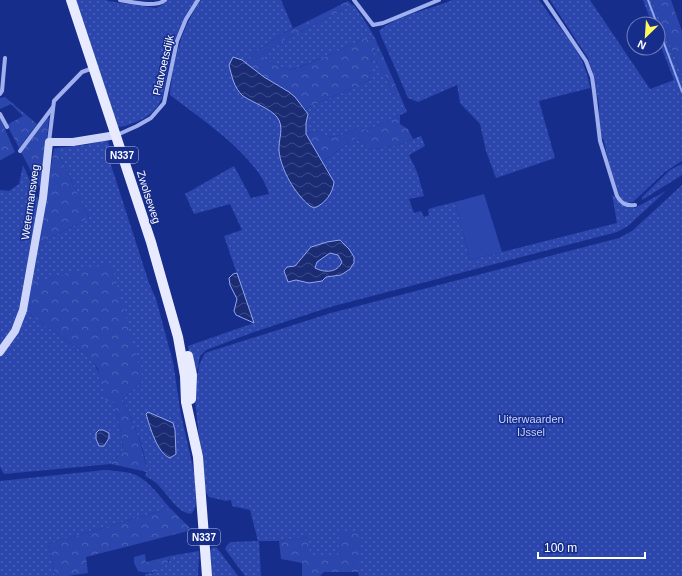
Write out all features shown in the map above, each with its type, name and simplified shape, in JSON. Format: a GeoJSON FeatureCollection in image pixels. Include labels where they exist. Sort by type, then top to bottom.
{"type":"FeatureCollection","features":[{"type":"Feature","properties":{"kind":"main road","name":"Zwolseweg"},"geometry":{"type":"LineString","coordinates":[[72,0],[190,364],[192,380],[191,401],[201,497],[207,576]]}},
{"type":"Feature","properties":{"kind":"street"},"geometry":{"type":"LineString","coordinates":[[120,0],[154,4],[165,0]]}},
{"type":"Feature","properties":{"kind":"street","name":"Platvoetsdijk"},"geometry":{"type":"LineString","coordinates":[[116,135],[151,118],[164,103],[177,41],[186,19],[198,0]]}},
{"type":"Feature","properties":{"kind":"street"},"geometry":{"type":"LineString","coordinates":[[354,0],[373,25],[382,23],[439,0]]}},
{"type":"Feature","properties":{"kind":"street"},"geometry":{"type":"LineString","coordinates":[[545,0],[586,61],[592,77],[600,140],[617,196],[626,206],[635,205]]}},
{"type":"Feature","properties":{"kind":"street"},"geometry":{"type":"LineString","coordinates":[[0,94],[2,91],[5,58]]}},
{"type":"Feature","properties":{"kind":"street","name":"Wetermansweg"},"geometry":{"type":"LineString","coordinates":[[0,352],[15,331],[23,310],[43,198],[54,101],[82,72],[94,68]]}},
{"type":"Feature","properties":{"kind":"street"},"geometry":{"type":"LineString","coordinates":[[20,151],[53,106]]}},
{"type":"Feature","properties":{"kind":"street"},"geometry":{"type":"LineString","coordinates":[[0,114],[6,127]]}},
{"type":"Feature","properties":{"kind":"street"},"geometry":{"type":"LineString","coordinates":[[49,142],[73,142],[116,135]]}},
{"type":"Feature","properties":{"kind":"green space"},"geometry":{"type":"Polygon","coordinates":[[[75,0],[106,0],[156,8],[162,5],[166,0],[196,0],[175,41],[162,98],[157,107],[150,114],[138,121],[121,127],[118,126],[75,0]]]}},
{"type":"Feature","properties":{"kind":"green space"},"geometry":{"type":"Polygon","coordinates":[[[201,0],[281,0],[293,28],[254,53],[247,64],[238,58],[239,93],[270,111],[277,117],[281,125],[279,147],[280,158],[290,181],[310,206],[320,204],[326,200],[334,185],[327,168],[322,162],[356,138],[369,150],[398,145],[421,136],[425,146],[409,155],[417,172],[424,196],[409,199],[414,213],[421,211],[424,217],[429,215],[428,209],[455,202],[470,260],[617,223],[612,194],[624,206],[635,208],[666,191],[628,226],[617,232],[330,307],[257,331],[206,350],[200,356],[197,371],[194,373],[188,346],[254,323],[224,236],[242,230],[230,204],[194,214],[185,194],[234,166],[251,198],[269,194],[263,180],[241,152],[227,139],[170,95],[173,70],[179,45],[188,22],[201,0]]]}},
{"type":"Feature","properties":{"kind":"green space"},"geometry":{"type":"Polygon","coordinates":[[[452,0],[539,0],[577,51],[585,68],[590,88],[539,101],[555,158],[496,178],[486,151],[480,124],[460,103],[457,85],[418,102],[408,98],[379,31],[394,21],[452,0]]]}},
{"type":"Feature","properties":{"kind":"green space"},"geometry":{"type":"Polygon","coordinates":[[[550,0],[590,0],[626,53],[626,56],[628,56],[650,89],[674,80],[665,56],[666,56],[666,35],[682,74],[682,161],[665,172],[633,202],[626,203],[621,199],[609,165],[604,141],[599,132],[599,104],[588,58],[550,0]]]}},
{"type":"Feature","properties":{"kind":"green space"},"geometry":{"type":"Polygon","coordinates":[[[643,0],[652,0],[658,16],[649,16],[643,0]]]}},
{"type":"Feature","properties":{"kind":"green space"},"geometry":{"type":"Polygon","coordinates":[[[652,0],[671,0],[682,31],[682,74],[666,35],[666,16],[658,16],[652,0]]]}},
{"type":"Feature","properties":{"kind":"green space"},"geometry":{"type":"Polygon","coordinates":[[[348,1],[352,5],[284,40],[263,57],[287,70],[298,68],[339,51],[362,39],[376,40],[377,43],[371,62],[371,78],[368,81],[305,109],[289,92],[264,77],[247,64],[254,53],[280,35],[348,1]]]}},
{"type":"Feature","properties":{"kind":"green space"},"geometry":{"type":"Polygon","coordinates":[[[354,5],[376,40],[362,39],[339,51],[297,68],[287,70],[262,57],[284,40],[354,5]]]}},
{"type":"Feature","properties":{"kind":"green space"},"geometry":{"type":"Polygon","coordinates":[[[377,43],[380,49],[375,68],[379,68],[384,73],[393,95],[399,93],[407,112],[367,130],[359,127],[344,134],[332,137],[327,137],[322,133],[317,132],[306,134],[308,114],[305,109],[370,80],[371,62],[377,43]]]}},
{"type":"Feature","properties":{"kind":"green space"},"geometry":{"type":"Polygon","coordinates":[[[380,49],[399,93],[393,95],[384,73],[379,68],[375,68],[380,49]]]}},
{"type":"Feature","properties":{"kind":"green space"},"geometry":{"type":"Polygon","coordinates":[[[5,97],[37,124],[19,148],[7,125],[23,116],[11,104],[0,109],[0,98],[5,97]]]}},
{"type":"Feature","properties":{"kind":"green space"},"geometry":{"type":"Polygon","coordinates":[[[400,115],[400,124],[408,129],[413,139],[398,145],[369,150],[356,138],[322,162],[306,134],[317,131],[327,137],[347,133],[359,127],[367,130],[400,115]]]}},
{"type":"Feature","properties":{"kind":"green space"},"geometry":{"type":"Polygon","coordinates":[[[0,118],[15,152],[1,160],[0,160],[0,118]]]}},
{"type":"Feature","properties":{"kind":"green space"},"geometry":{"type":"Polygon","coordinates":[[[47,118],[49,118],[41,190],[21,152],[47,118]]]}},
{"type":"Feature","properties":{"kind":"green space"},"geometry":{"type":"Polygon","coordinates":[[[107,140],[111,150],[110,162],[149,283],[156,299],[173,362],[181,415],[195,476],[196,504],[191,514],[186,513],[177,507],[157,484],[145,476],[146,470],[143,450],[130,414],[122,399],[141,383],[111,264],[31,283],[37,245],[89,218],[56,148],[85,145],[107,140]]]}},
{"type":"Feature","properties":{"kind":"green space"},"geometry":{"type":"Polygon","coordinates":[[[56,148],[89,218],[37,245],[54,149],[56,148]]]}},
{"type":"Feature","properties":{"kind":"green space"},"geometry":{"type":"Polygon","coordinates":[[[682,164],[682,175],[642,200],[642,197],[670,170],[682,164]]]}},
{"type":"Feature","properties":{"kind":"green space"},"geometry":{"type":"Polygon","coordinates":[[[23,165],[39,201],[18,313],[8,336],[0,345],[0,190],[9,191],[19,184],[23,165]]]}},
{"type":"Feature","properties":{"kind":"green space","name":"Uiterwaarden IJssel"},"geometry":{"type":"Polygon","coordinates":[[[682,185],[682,576],[359,576],[358,571],[338,556],[309,556],[309,537],[279,541],[259,541],[261,576],[245,576],[225,549],[231,542],[258,541],[250,510],[232,506],[231,500],[226,501],[209,497],[205,491],[194,391],[194,376],[198,374],[199,365],[205,353],[331,313],[619,238],[632,231],[682,185]]]}},
{"type":"Feature","properties":{"kind":"green space"},"geometry":{"type":"Polygon","coordinates":[[[484,194],[502,252],[470,260],[455,202],[484,194]]]}},
{"type":"Feature","properties":{"kind":"green space"},"geometry":{"type":"Polygon","coordinates":[[[111,263],[143,379],[141,383],[122,399],[138,434],[147,472],[111,464],[123,450],[122,437],[114,401],[106,401],[98,369],[87,355],[25,311],[31,283],[111,263]]]}},
{"type":"Feature","properties":{"kind":"green space"},"geometry":{"type":"Polygon","coordinates":[[[25,311],[87,355],[93,362],[114,400],[122,437],[123,450],[111,464],[4,474],[0,467],[0,356],[7,348],[25,311]]]}},
{"type":"Feature","properties":{"kind":"green space"},"geometry":{"type":"Polygon","coordinates":[[[105,470],[136,475],[150,486],[170,508],[48,544],[55,576],[0,576],[0,481],[105,470]]]}},
{"type":"Feature","properties":{"kind":"green space"},"geometry":{"type":"Polygon","coordinates":[[[170,508],[192,530],[86,557],[88,573],[55,576],[48,544],[170,508]]]}},
{"type":"Feature","properties":{"kind":"green space"},"geometry":{"type":"Polygon","coordinates":[[[362,531],[358,572],[324,572],[320,576],[302,576],[302,563],[281,559],[279,541],[309,537],[310,556],[337,556],[341,533],[362,531]]]}},
{"type":"Feature","properties":{"kind":"green space"},"geometry":{"type":"Polygon","coordinates":[[[213,547],[217,548],[238,576],[211,576],[210,550],[213,547]]]}},
{"type":"Feature","properties":{"kind":"green space"},"geometry":{"type":"Polygon","coordinates":[[[199,551],[198,576],[145,576],[145,574],[153,573],[169,562],[170,556],[199,551]]]}},
{"type":"Feature","properties":{"kind":"green space"},"geometry":{"type":"Polygon","coordinates":[[[145,554],[146,562],[170,556],[166,566],[158,571],[148,573],[138,571],[134,563],[134,557],[145,554]]]}},
{"type":"Feature","properties":{"kind":"water"},"geometry":{"type":"Polygon","coordinates":[[[233,57],[242,60],[264,77],[289,92],[295,97],[308,114],[306,134],[334,182],[328,198],[322,204],[314,208],[310,206],[294,188],[286,174],[280,158],[279,147],[281,125],[274,114],[243,96],[237,89],[229,65],[233,57]]]}},
{"type":"Feature","properties":{"kind":"water"},"geometry":{"type":"Polygon","coordinates":[[[340,240],[349,249],[354,257],[354,263],[350,269],[341,275],[326,277],[322,281],[309,283],[296,280],[288,282],[284,271],[287,267],[295,266],[311,247],[340,240]],[[330,253],[317,262],[315,268],[323,271],[334,270],[340,266],[342,262],[338,255],[330,253]]]}},
{"type":"Feature","properties":{"kind":"water"},"geometry":{"type":"Polygon","coordinates":[[[237,273],[254,323],[236,315],[234,311],[237,299],[230,285],[229,278],[233,274],[237,273]]]}},
{"type":"Feature","properties":{"kind":"water"},"geometry":{"type":"Polygon","coordinates":[[[148,412],[173,423],[175,430],[176,454],[170,458],[161,451],[155,439],[146,414],[148,412]]]}},
{"type":"Feature","properties":{"kind":"water"},"geometry":{"type":"Polygon","coordinates":[[[99,430],[109,433],[109,438],[104,446],[99,446],[96,439],[96,433],[99,430]]]}},
{"type":"Feature","properties":{"kind":"waterway"},"geometry":{"type":"LineString","coordinates":[[648,0],[654,16]]}},
{"type":"Feature","properties":{"kind":"waterway"},"geometry":{"type":"LineString","coordinates":[[666,49],[682,92]]}}]}
